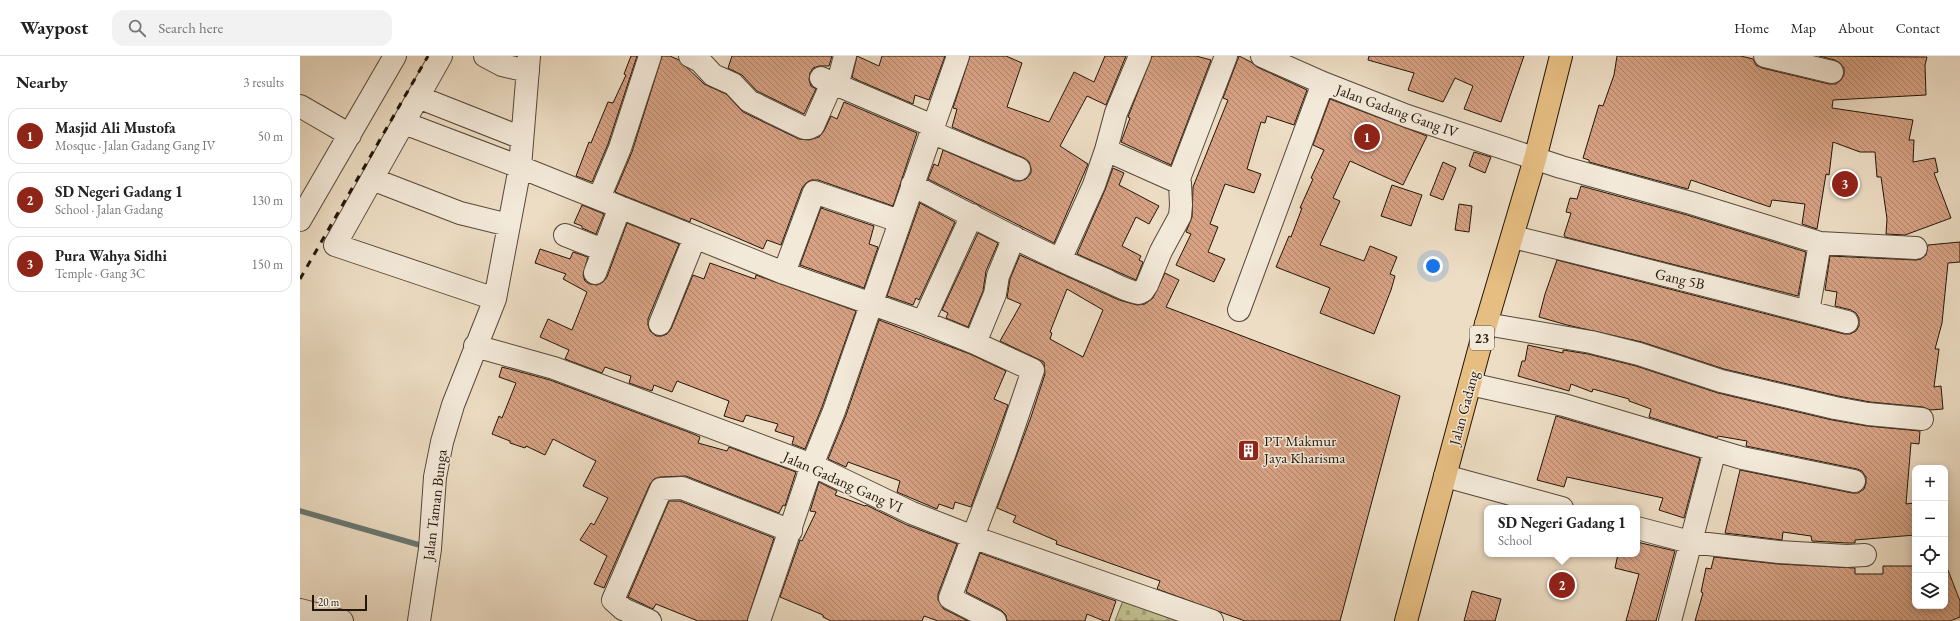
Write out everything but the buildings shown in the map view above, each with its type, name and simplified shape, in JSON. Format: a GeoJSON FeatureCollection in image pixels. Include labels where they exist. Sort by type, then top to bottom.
{"type":"FeatureCollection","features":[{"type":"Feature","properties":{"kind":"highway","name":"Jalan Gadang"},"geometry":{"type":"LineString","coordinates":[[1406,621],[1486,324],[1513,237],[1561,56]]}},
{"type":"Feature","properties":{"kind":"street"},"geometry":{"type":"LineString","coordinates":[[441,56],[335,245],[494,299]]}},
{"type":"Feature","properties":{"kind":"street"},"geometry":{"type":"LineString","coordinates":[[485,56],[502,64],[529,64]]}},
{"type":"Feature","properties":{"kind":"street"},"geometry":{"type":"LineString","coordinates":[[599,198],[622,141],[650,56]]}},
{"type":"Feature","properties":{"kind":"street"},"geometry":{"type":"LineString","coordinates":[[690,56],[700,61],[713,75],[733,84],[749,101],[804,128],[810,128],[813,126],[826,81]]}},
{"type":"Feature","properties":{"kind":"street"},"geometry":{"type":"LineString","coordinates":[[826,81],[840,75],[845,56]]}},
{"type":"Feature","properties":{"kind":"street"},"geometry":{"type":"LineString","coordinates":[[759,621],[791,531],[812,465],[834,411],[870,304],[958,56]]}},
{"type":"Feature","properties":{"kind":"street"},"geometry":{"type":"LineString","coordinates":[[1060,260],[1094,185],[1106,150],[1116,113],[1140,56]]}},
{"type":"Feature","properties":{"kind":"street"},"geometry":{"type":"LineString","coordinates":[[1178,181],[1226,56]]}},
{"type":"Feature","properties":{"kind":"street","name":"Jalan Gadang Gang IV"},"geometry":{"type":"LineString","coordinates":[[1263,56],[1323,83],[1407,116],[1534,159],[1721,212],[1820,242],[1916,248]]}},
{"type":"Feature","properties":{"kind":"street"},"geometry":{"type":"LineString","coordinates":[[1765,56],[1832,72]]}},
{"type":"Feature","properties":{"kind":"street"},"geometry":{"type":"LineString","coordinates":[[302,212],[350,135],[390,58]]}},
{"type":"Feature","properties":{"kind":"street","name":"Jalan Taman Bunga"},"geometry":{"type":"LineString","coordinates":[[419,621],[430,548],[435,477],[442,442],[453,405],[494,299],[520,167],[529,64]]}},
{"type":"Feature","properties":{"kind":"street"},"geometry":{"type":"LineString","coordinates":[[826,81],[1019,168]]}},
{"type":"Feature","properties":{"kind":"street"},"geometry":{"type":"LineString","coordinates":[[1239,310],[1323,83]]}},
{"type":"Feature","properties":{"kind":"street"},"geometry":{"type":"LineString","coordinates":[[418,97],[522,138]]}},
{"type":"Feature","properties":{"kind":"street"},"geometry":{"type":"LineString","coordinates":[[300,106],[350,135]]}},
{"type":"Feature","properties":{"kind":"street"},"geometry":{"type":"LineString","coordinates":[[404,123],[599,198],[784,273],[923,322],[975,343],[1034,371],[950,598],[995,621]]}},
{"type":"Feature","properties":{"kind":"street"},"geometry":{"type":"LineString","coordinates":[[912,185],[1060,260],[1133,292],[1142,292],[1180,216],[1181,186],[1178,181],[1106,150]]}},
{"type":"Feature","properties":{"kind":"street"},"geometry":{"type":"LineString","coordinates":[[372,179],[460,213],[509,226]]}},
{"type":"Feature","properties":{"kind":"street"},"geometry":{"type":"LineString","coordinates":[[784,273],[806,189],[899,221]]}},
{"type":"Feature","properties":{"kind":"street"},"geometry":{"type":"LineString","coordinates":[[594,272],[620,207]]}},
{"type":"Feature","properties":{"kind":"street"},"geometry":{"type":"LineString","coordinates":[[923,322],[972,215]]}},
{"type":"Feature","properties":{"kind":"street"},"geometry":{"type":"LineString","coordinates":[[565,235],[603,250]]}},
{"type":"Feature","properties":{"kind":"street"},"geometry":{"type":"LineString","coordinates":[[660,324],[695,237]]}},
{"type":"Feature","properties":{"kind":"street"},"geometry":{"type":"LineString","coordinates":[[975,343],[995,294],[998,276],[1014,237]]}},
{"type":"Feature","properties":{"kind":"street","name":"Gang 5B"},"geometry":{"type":"LineString","coordinates":[[1513,237],[1847,322]]}},
{"type":"Feature","properties":{"kind":"street"},"geometry":{"type":"LineString","coordinates":[[1808,312],[1820,242]]}},
{"type":"Feature","properties":{"kind":"street"},"geometry":{"type":"LineString","coordinates":[[1486,324],[1591,342],[1639,354],[1722,381],[1835,408],[1868,414],[1922,419]]}},
{"type":"Feature","properties":{"kind":"street","name":"Jalan Gadang Gang VI"},"geometry":{"type":"LineString","coordinates":[[475,346],[554,368],[812,465],[912,513],[972,536],[1212,621]]}},
{"type":"Feature","properties":{"kind":"street"},"geometry":{"type":"LineString","coordinates":[[1470,384],[1564,405],[1715,450],[1786,468],[1854,481]]}},
{"type":"Feature","properties":{"kind":"street"},"geometry":{"type":"LineString","coordinates":[[1670,621],[1715,450]]}},
{"type":"Feature","properties":{"kind":"street"},"geometry":{"type":"LineString","coordinates":[[1445,476],[1551,505]]}},
{"type":"Feature","properties":{"kind":"street"},"geometry":{"type":"LineString","coordinates":[[650,621],[623,609],[613,600],[661,489],[682,488],[791,531]]}},
{"type":"Feature","properties":{"kind":"street"},"geometry":{"type":"LineString","coordinates":[[1640,529],[1690,542],[1779,552],[1847,556],[1865,555]]}},
{"type":"Feature","properties":{"kind":"street"},"geometry":{"type":"LineString","coordinates":[[300,610],[342,621]]}},
{"type":"Feature","properties":{"kind":"green space"},"geometry":{"type":"Polygon","coordinates":[[[1124,598],[1199,621],[1115,621],[1124,598]]]}},
{"type":"Feature","properties":{"kind":"waterway"},"geometry":{"type":"LineString","coordinates":[[300,511],[423,546]]}},
{"type":"Feature","properties":{"kind":"railway"},"geometry":{"type":"LineString","coordinates":[[300,279],[428,56]]}},
{"type":"Feature","properties":{"kind":"place","name":"Masjid Ali Mustofa"},"geometry":{"type":"Point","coordinates":[1367,137]}},
{"type":"Feature","properties":{"kind":"place","name":"Pura Wahya Sidhi"},"geometry":{"type":"Point","coordinates":[1845,184]}},
{"type":"Feature","properties":{"kind":"place","name":"PT Makmur Jaya Kharisma"},"geometry":{"type":"Point","coordinates":[1249,450]}},
{"type":"Feature","properties":{"kind":"place","name":"SD Negeri Gadang 1"},"geometry":{"type":"Point","coordinates":[1562,585]}}]}
